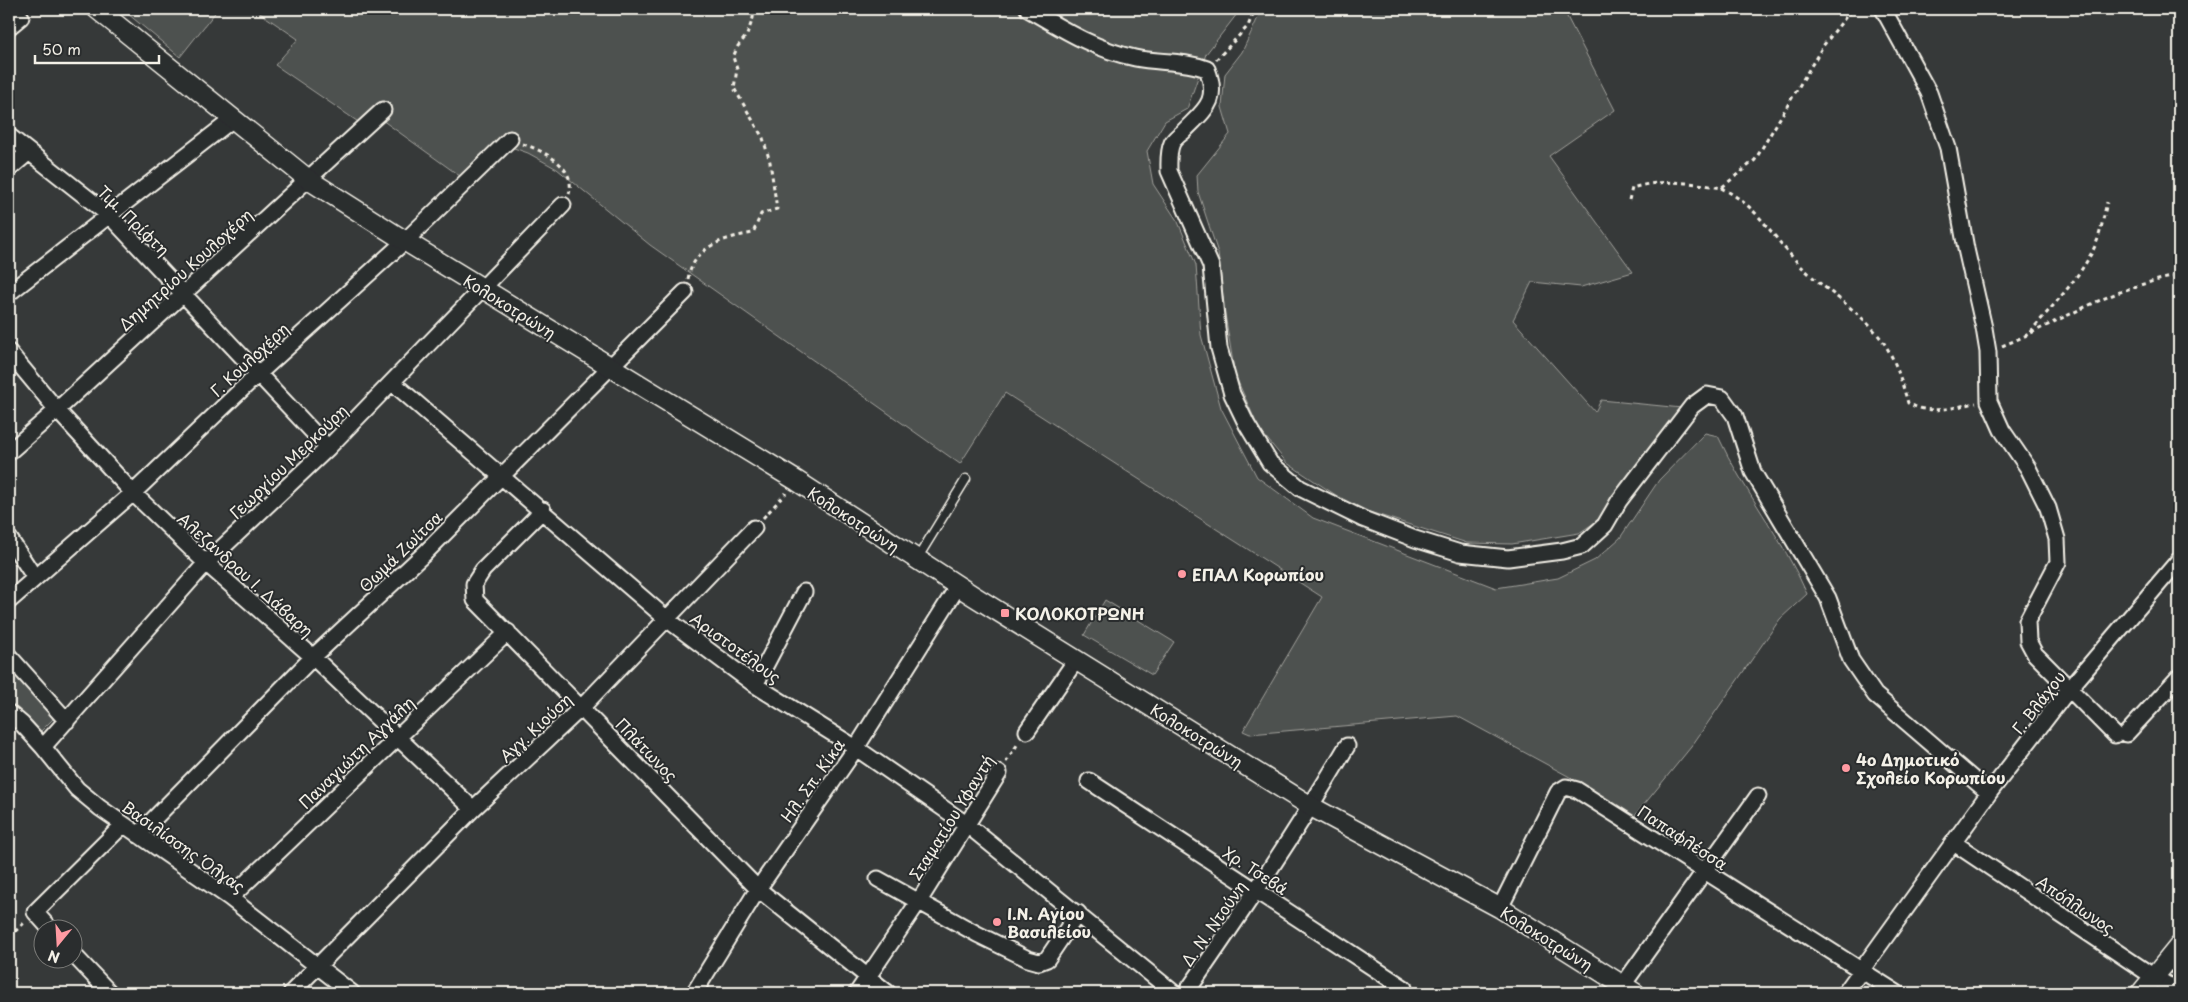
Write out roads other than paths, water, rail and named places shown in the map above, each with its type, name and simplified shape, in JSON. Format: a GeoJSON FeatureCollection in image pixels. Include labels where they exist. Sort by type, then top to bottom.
{"type":"FeatureCollection","features":[{"type":"Feature","properties":{"kind":"street","name":"Κολοκοτρώνη"},"geometry":{"type":"LineString","coordinates":[[97,9],[309,180],[404,241],[797,481],[958,586],[1312,807],[1500,908],[1629,989]]}},
{"type":"Feature","properties":{"kind":"street"},"geometry":{"type":"LineString","coordinates":[[1028,9],[1058,27],[1108,52],[1138,59],[1195,65],[1207,69],[1212,83],[1211,98],[1207,107],[1172,142],[1169,170],[1211,266],[1219,348],[1232,394],[1247,425],[1270,463],[1300,488],[1363,520],[1460,553],[1508,558],[1562,551],[1582,546],[1605,524],[1619,501],[1692,406],[1707,395],[1722,398],[1735,416],[1753,472],[1828,598],[1851,660],[1875,695],[1989,793]]}},
{"type":"Feature","properties":{"kind":"street"},"geometry":{"type":"LineString","coordinates":[[1883,9],[1929,93],[1948,148],[1966,249],[1988,352],[1989,401],[2002,430],[2028,468],[2048,508],[2057,539],[2058,562],[2028,621],[2028,641],[2036,654],[2069,690],[2120,734],[2179,677]]}},
{"type":"Feature","properties":{"kind":"street"},"geometry":{"type":"LineString","coordinates":[[9,27],[21,18]]}},
{"type":"Feature","properties":{"kind":"street","name":"Δημητρίου Κουλοχέρη"},"geometry":{"type":"LineString","coordinates":[[9,452],[57,410],[183,292],[309,180],[383,110]]}},
{"type":"Feature","properties":{"kind":"street"},"geometry":{"type":"LineString","coordinates":[[9,293],[233,119]]}},
{"type":"Feature","properties":{"kind":"street","name":"Τιμ. Πρίφτη"},"geometry":{"type":"LineString","coordinates":[[9,136],[109,215],[328,448]]}},
{"type":"Feature","properties":{"kind":"street","name":"Γ. Κουλοχέρη"},"geometry":{"type":"LineString","coordinates":[[9,601],[133,494],[258,374],[404,241],[510,140]]}},
{"type":"Feature","properties":{"kind":"street"},"geometry":{"type":"LineString","coordinates":[[9,169],[29,152]]}},
{"type":"Feature","properties":{"kind":"street","name":"Γεωργίου Μερκούρη"},"geometry":{"type":"LineString","coordinates":[[43,747],[206,563],[328,448],[393,383],[563,205]]}},
{"type":"Feature","properties":{"kind":"street","name":"Θωμά Ζωίτσα"},"geometry":{"type":"LineString","coordinates":[[138,835],[313,658],[425,553],[686,292]]}},
{"type":"Feature","properties":{"kind":"street","name":"Αλεζανδρου Ι. Δάβαρη"},"geometry":{"type":"LineString","coordinates":[[9,352],[57,410],[133,494],[206,563],[313,658],[473,809]]}},
{"type":"Feature","properties":{"kind":"street","name":"Αριστοτέλους"},"geometry":{"type":"LineString","coordinates":[[393,383],[543,510],[668,620],[756,685],[856,748],[966,824],[1078,913],[1174,993]]}},
{"type":"Feature","properties":{"kind":"street","name":"Πλάτωνος"},"geometry":{"type":"LineString","coordinates":[[543,510],[483,570],[474,584],[475,600],[582,707],[758,889],[888,993]]}},
{"type":"Feature","properties":{"kind":"street","name":"Αγγ. Κιούση"},"geometry":{"type":"LineString","coordinates":[[291,993],[473,809],[582,707],[668,620],[754,528]]}},
{"type":"Feature","properties":{"kind":"street"},"geometry":{"type":"LineString","coordinates":[[9,538],[35,578]]}},
{"type":"Feature","properties":{"kind":"street","name":"Γ. Βλάχου"},"geometry":{"type":"LineString","coordinates":[[1845,993],[1989,793],[2069,690],[2179,560]]}},
{"type":"Feature","properties":{"kind":"street","name":"Ηλ. Σπ. Κίκα"},"geometry":{"type":"LineString","coordinates":[[694,993],[758,889],[856,748],[958,586]]}},
{"type":"Feature","properties":{"kind":"street"},"geometry":{"type":"LineString","coordinates":[[756,685],[804,592]]}},
{"type":"Feature","properties":{"kind":"street","name":"Παναγιώτη Αγγάλη"},"geometry":{"type":"LineString","coordinates":[[230,898],[397,736],[508,632]]}},
{"type":"Feature","properties":{"kind":"street"},"geometry":{"type":"LineString","coordinates":[[9,656],[67,720]]}},
{"type":"Feature","properties":{"kind":"street"},"geometry":{"type":"LineString","coordinates":[[1027,731],[1076,660]]}},
{"type":"Feature","properties":{"kind":"street","name":"Βασιλίσσης Όλγας"},"geometry":{"type":"LineString","coordinates":[[9,714],[22,724],[43,747],[77,789],[138,835],[230,898],[352,993]]}},
{"type":"Feature","properties":{"kind":"street","name":"Δ. Ν. Ντούνη"},"geometry":{"type":"LineString","coordinates":[[1186,993],[1257,891],[1312,807],[1347,746]]}},
{"type":"Feature","properties":{"kind":"street","name":"Σταματίου Υφαντή"},"geometry":{"type":"LineString","coordinates":[[857,993],[919,901],[999,773]]}},
{"type":"Feature","properties":{"kind":"street","name":"Χρ. Τσεβά"},"geometry":{"type":"LineString","coordinates":[[1089,782],[1404,988]]}},
{"type":"Feature","properties":{"kind":"street","name":"Παπαφλέσσα"},"geometry":{"type":"LineString","coordinates":[[1500,908],[1558,792],[1566,787],[1577,790],[1897,993]]}},
{"type":"Feature","properties":{"kind":"street"},"geometry":{"type":"LineString","coordinates":[[1629,989],[1704,871],[1758,796]]}},
{"type":"Feature","properties":{"kind":"street"},"geometry":{"type":"LineString","coordinates":[[42,920],[35,912],[123,824]]}},
{"type":"Feature","properties":{"kind":"street","name":"Απόλλωνος"},"geometry":{"type":"LineString","coordinates":[[1954,843],[2179,992]]}},
{"type":"Feature","properties":{"kind":"street"},"geometry":{"type":"LineString","coordinates":[[878,879],[977,934],[1028,959],[1040,962],[1047,959],[1078,913]]}},
{"type":"Feature","properties":{"kind":"street"},"geometry":{"type":"LineString","coordinates":[[2141,993],[2179,946]]}},
{"type":"Feature","properties":{"kind":"street"},"geometry":{"type":"LineString","coordinates":[[82,964],[110,993]]}},
{"type":"Feature","properties":{"kind":"lane"},"geometry":{"type":"LineString","coordinates":[[917,559],[966,479]]}},
{"type":"Feature","properties":{"kind":"place","name":"ΕΠΑΛ Κορωπίου"},"geometry":{"type":"Point","coordinates":[1182,574]}},
{"type":"Feature","properties":{"kind":"place","name":"ΚΟΛΟΚΟΤΡΩΝΗ"},"geometry":{"type":"Point","coordinates":[1005,613]}},
{"type":"Feature","properties":{"kind":"place","name":"4ο Δημοτικό Σχολείο Κορωπίου"},"geometry":{"type":"Point","coordinates":[1846,768]}},
{"type":"Feature","properties":{"kind":"place","name":"Ι.Ν. Αγίου Βασιλείου"},"geometry":{"type":"Point","coordinates":[997,922]}}]}
